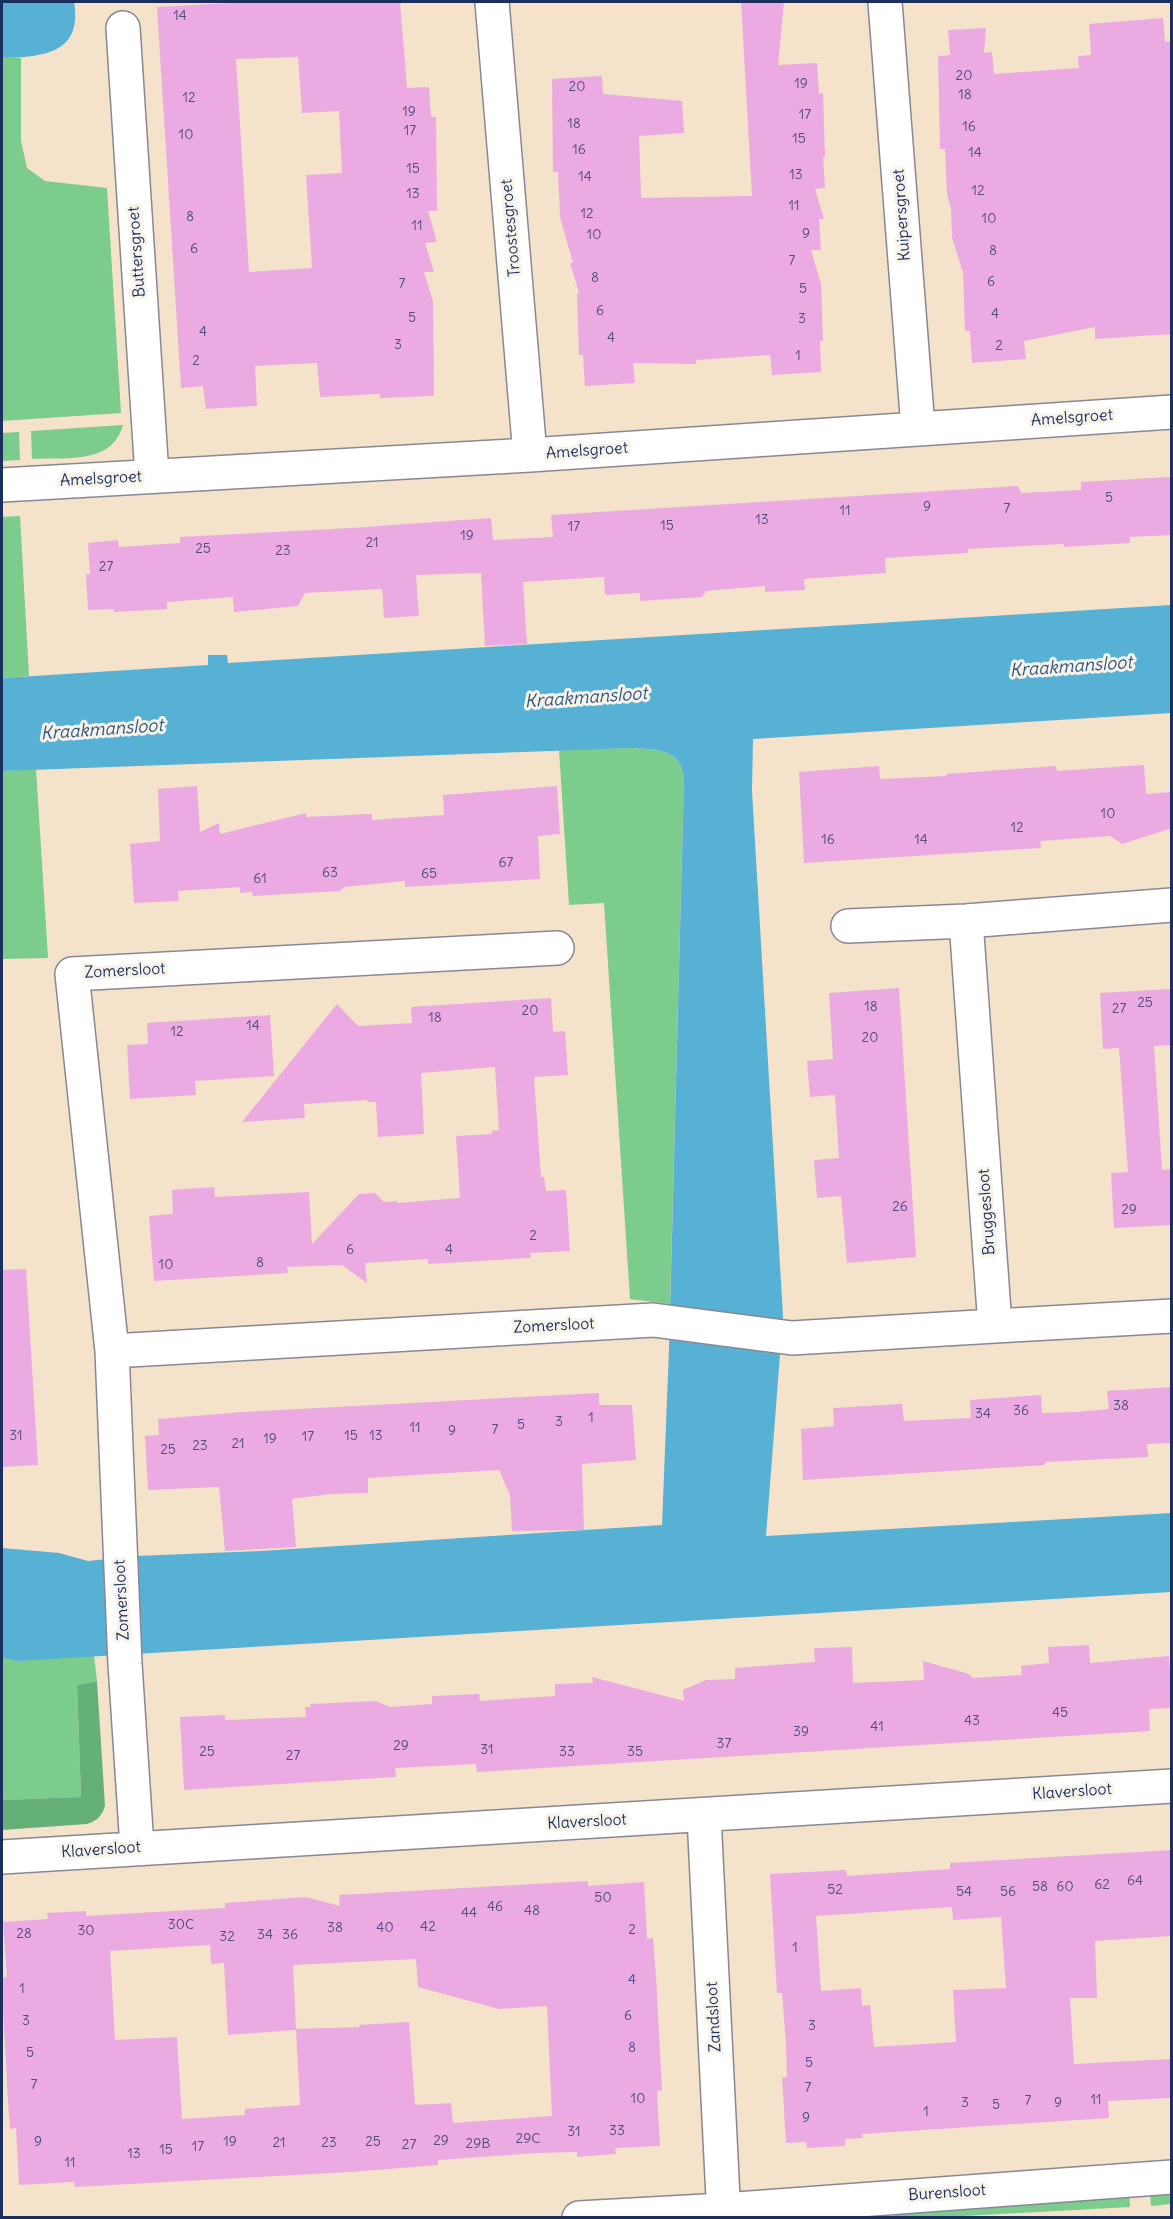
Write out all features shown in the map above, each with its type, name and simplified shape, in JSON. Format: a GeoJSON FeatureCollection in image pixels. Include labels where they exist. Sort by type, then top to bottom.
{"type":"FeatureCollection","features":[{"type":"Feature","properties":{"kind":"street","name":"Troostesgroet"},"geometry":{"type":"LineString","coordinates":[[492,2],[530,454]]}},
{"type":"Feature","properties":{"kind":"street","name":"Kuipersgroet"},"geometry":{"type":"LineString","coordinates":[[885,2],[918,428]]}},
{"type":"Feature","properties":{"kind":"street","name":"Buttersgroet"},"geometry":{"type":"LineString","coordinates":[[123,28],[152,476]]}},
{"type":"Feature","properties":{"kind":"street","name":"Amelsgroet"},"geometry":{"type":"LineString","coordinates":[[2,484],[530,454],[1172,412]]}},
{"type":"Feature","properties":{"kind":"street"},"geometry":{"type":"LineString","coordinates":[[848,926],[966,921],[1172,905]]}},
{"type":"Feature","properties":{"kind":"street","name":"Bruggesloot"},"geometry":{"type":"LineString","coordinates":[[966,921],[995,1326]]}},
{"type":"Feature","properties":{"kind":"street","name":"Zomersloot"},"geometry":{"type":"LineString","coordinates":[[137,1848],[124,1664],[112,1351],[72,974],[557,948]]}},
{"type":"Feature","properties":{"kind":"street"},"geometry":{"type":"LineString","coordinates":[[995,1326],[1172,1316]]}},
{"type":"Feature","properties":{"kind":"street","name":"Zomersloot"},"geometry":{"type":"LineString","coordinates":[[112,1351],[653,1320],[792,1338],[995,1326]]}},
{"type":"Feature","properties":{"kind":"street","name":"Klaversloot"},"geometry":{"type":"LineString","coordinates":[[2,1857],[1172,1786]]}},
{"type":"Feature","properties":{"kind":"street","name":"Zandsloot"},"geometry":{"type":"LineString","coordinates":[[704,1816],[724,2214]]}},
{"type":"Feature","properties":{"kind":"street","name":"Burensloot"},"geometry":{"type":"LineString","coordinates":[[579,2217],[724,2214],[1172,2177]]}},
{"type":"Feature","properties":{"kind":"green space"},"geometry":{"type":"Polygon","coordinates":[[[2,58],[21,58],[21,141],[27,168],[45,181],[107,188],[121,413],[2,421],[2,58]]]}},
{"type":"Feature","properties":{"kind":"green space"},"geometry":{"type":"Polygon","coordinates":[[[123,425],[117,438],[109,447],[98,453],[73,458],[32,459],[31,431],[123,425]]]}},
{"type":"Feature","properties":{"kind":"green space"},"geometry":{"type":"Polygon","coordinates":[[[19,432],[20,460],[2,461],[2,433],[19,432]]]}},
{"type":"Feature","properties":{"kind":"green space"},"geometry":{"type":"Polygon","coordinates":[[[20,516],[29,676],[2,678],[2,517],[20,516]]]}},
{"type":"Feature","properties":{"kind":"green space"},"geometry":{"type":"Polygon","coordinates":[[[632,748],[659,750],[671,755],[680,764],[684,778],[670,1304],[630,1299],[604,903],[569,905],[559,750],[632,748]]]}},
{"type":"Feature","properties":{"kind":"green space"},"geometry":{"type":"Polygon","coordinates":[[[36,769],[48,958],[2,959],[2,771],[36,769]]]}},
{"type":"Feature","properties":{"kind":"green space"},"geometry":{"type":"Polygon","coordinates":[[[94,1655],[97,1681],[77,1685],[81,1797],[2,1800],[2,1658],[18,1661],[94,1655]]]}},
{"type":"Feature","properties":{"kind":"green space"},"geometry":{"type":"Polygon","coordinates":[[[97,1681],[105,1806],[101,1815],[87,1824],[2,1830],[2,1800],[81,1797],[77,1685],[97,1681]]]}},
{"type":"Feature","properties":{"kind":"green space"},"geometry":{"type":"Polygon","coordinates":[[[1171,2189],[1171,2204],[1151,2206],[1150,2191],[1171,2189]]]}},
{"type":"Feature","properties":{"kind":"green space"},"geometry":{"type":"Polygon","coordinates":[[[1129,2191],[1130,2207],[894,2218],[893,2206],[1129,2191]]]}},
{"type":"Feature","properties":{"kind":"water"},"geometry":{"type":"Polygon","coordinates":[[[2,2],[74,2],[75,19],[72,33],[66,42],[45,54],[2,58],[2,2]]]}},
{"type":"Feature","properties":{"kind":"water","name":"Kraakmansloot"},"geometry":{"type":"Polygon","coordinates":[[[1171,605],[1171,713],[753,739],[752,791],[783,1316],[766,1536],[1171,1513],[1171,1592],[18,1661],[2,1658],[2,1548],[59,1553],[88,1561],[136,1556],[261,1551],[662,1525],[669,1349],[684,778],[680,764],[671,755],[659,750],[632,748],[2,771],[2,678],[208,665],[208,655],[227,655],[228,663],[1171,605]]]}},
{"type":"Feature","properties":{"kind":"building"},"geometry":{"type":"Polygon","coordinates":[[[249,2],[400,2],[407,88],[429,87],[431,117],[436,117],[437,211],[428,211],[437,242],[425,243],[434,272],[424,272],[433,302],[434,396],[380,398],[380,394],[320,397],[317,363],[255,366],[257,406],[206,409],[203,386],[181,388],[157,7],[249,2]],[[298,57],[236,59],[249,272],[312,268],[306,175],[342,173],[339,111],[302,113],[298,57]]]}},
{"type":"Feature","properties":{"kind":"building"},"geometry":{"type":"Polygon","coordinates":[[[741,2],[784,2],[778,65],[817,63],[819,94],[823,93],[825,188],[815,189],[824,219],[819,219],[821,250],[811,250],[821,284],[823,341],[820,341],[821,372],[772,375],[770,355],[696,360],[696,364],[633,363],[635,383],[585,386],[583,355],[579,355],[577,294],[579,293],[560,217],[558,172],[553,172],[552,79],[602,76],[603,94],[682,101],[684,133],[639,136],[641,198],[752,196],[741,2]]]}},
{"type":"Feature","properties":{"kind":"building"},"geometry":{"type":"Polygon","coordinates":[[[1163,18],[1165,42],[1172,41],[1172,334],[1095,339],[1095,327],[1024,341],[1026,359],[972,363],[970,331],[965,331],[963,270],[952,237],[945,149],[940,149],[938,56],[950,55],[948,30],[986,28],[984,53],[992,52],[994,74],[1079,68],[1078,56],[1091,55],[1089,24],[1163,18]]]}},
{"type":"Feature","properties":{"kind":"building"},"geometry":{"type":"Polygon","coordinates":[[[1172,477],[1172,535],[1130,537],[1130,543],[968,549],[968,553],[885,558],[886,573],[804,579],[805,590],[765,592],[765,586],[706,591],[702,597],[640,601],[640,593],[605,595],[604,577],[523,582],[527,644],[485,646],[481,573],[416,575],[419,616],[384,618],[382,589],[305,593],[298,606],[234,612],[233,597],[167,602],[167,609],[114,612],[114,609],[88,610],[86,574],[90,574],[88,543],[118,540],[119,547],[180,543],[180,537],[491,518],[493,540],[553,537],[551,515],[1018,486],[1021,493],[1081,490],[1081,482],[1172,477]]]}},
{"type":"Feature","properties":{"kind":"building"},"geometry":{"type":"Polygon","coordinates":[[[1144,765],[1146,794],[1172,792],[1172,828],[1122,844],[1110,836],[1040,841],[1041,848],[804,863],[799,772],[879,766],[880,779],[947,776],[946,774],[1056,766],[1057,771],[1144,765]]]}},
{"type":"Feature","properties":{"kind":"building"},"geometry":{"type":"Polygon","coordinates":[[[197,786],[200,832],[219,823],[220,834],[306,813],[306,817],[372,814],[372,820],[444,815],[443,795],[557,786],[560,834],[538,836],[540,879],[405,887],[405,881],[344,887],[340,891],[253,896],[252,892],[240,893],[240,887],[178,891],[179,901],[134,903],[130,844],[160,841],[158,789],[197,786]]]}},
{"type":"Feature","properties":{"kind":"building"},"geometry":{"type":"Polygon","coordinates":[[[899,988],[916,1257],[847,1263],[841,1196],[817,1198],[814,1160],[839,1158],[835,1095],[810,1097],[807,1061],[833,1059],[829,993],[899,988]]]}},
{"type":"Feature","properties":{"kind":"building"},"geometry":{"type":"Polygon","coordinates":[[[1172,989],[1172,1045],[1154,1046],[1162,1170],[1172,1169],[1172,1225],[1114,1228],[1111,1173],[1128,1172],[1119,1048],[1103,1049],[1100,993],[1172,989]]]}},
{"type":"Feature","properties":{"kind":"building"},"geometry":{"type":"Polygon","coordinates":[[[551,998],[553,1032],[565,1031],[568,1075],[534,1077],[541,1177],[544,1177],[546,1191],[566,1190],[570,1251],[530,1253],[531,1258],[428,1264],[428,1259],[365,1263],[367,1283],[342,1265],[287,1267],[288,1273],[154,1281],[149,1216],[173,1214],[172,1190],[214,1187],[215,1197],[309,1192],[312,1244],[359,1194],[375,1193],[384,1202],[397,1201],[397,1203],[460,1198],[456,1136],[492,1134],[492,1131],[499,1130],[495,1067],[421,1073],[424,1134],[378,1137],[376,1102],[367,1102],[367,1100],[304,1104],[305,1118],[242,1122],[337,1004],[358,1026],[412,1023],[411,1007],[551,998]]]}},
{"type":"Feature","properties":{"kind":"building"},"geometry":{"type":"Polygon","coordinates":[[[270,1015],[274,1076],[195,1081],[196,1095],[130,1099],[127,1045],[148,1044],[147,1023],[270,1015]]]}},
{"type":"Feature","properties":{"kind":"building"},"geometry":{"type":"Polygon","coordinates":[[[26,1269],[38,1465],[2,1467],[2,1270],[26,1269]]]}},
{"type":"Feature","properties":{"kind":"building"},"geometry":{"type":"Polygon","coordinates":[[[1172,1387],[1172,1443],[1147,1444],[1148,1457],[1045,1462],[1045,1465],[803,1480],[801,1429],[834,1426],[833,1408],[902,1404],[904,1421],[971,1418],[970,1400],[1041,1395],[1042,1413],[1075,1412],[1109,1409],[1107,1391],[1172,1387]]]}},
{"type":"Feature","properties":{"kind":"building"},"geometry":{"type":"Polygon","coordinates":[[[599,1393],[599,1405],[632,1405],[636,1460],[582,1464],[584,1530],[512,1531],[510,1495],[499,1470],[368,1478],[368,1493],[330,1494],[292,1499],[296,1547],[225,1551],[219,1487],[148,1490],[145,1436],[159,1435],[158,1419],[243,1412],[599,1393]]]}},
{"type":"Feature","properties":{"kind":"building"},"geometry":{"type":"Polygon","coordinates":[[[1089,1645],[1090,1663],[1169,1656],[1172,1708],[1149,1709],[1150,1731],[477,1772],[476,1764],[395,1768],[396,1777],[184,1790],[180,1717],[225,1715],[225,1720],[306,1717],[305,1707],[311,1707],[310,1704],[376,1701],[390,1707],[432,1704],[432,1696],[479,1694],[480,1701],[555,1696],[555,1684],[593,1683],[592,1677],[684,1701],[683,1690],[706,1680],[735,1679],[735,1668],[815,1662],[814,1648],[852,1647],[853,1683],[924,1680],[923,1661],[969,1674],[973,1678],[1022,1675],[1021,1666],[1049,1663],[1048,1647],[1089,1645]]]}},
{"type":"Feature","properties":{"kind":"building"},"geometry":{"type":"Polygon","coordinates":[[[1172,1850],[1172,1936],[1095,1941],[1097,1998],[1070,1998],[1074,2064],[1172,2059],[1172,2098],[1108,2101],[1109,2118],[862,2134],[863,2138],[845,2139],[845,2146],[807,2148],[806,2142],[786,2143],[782,2077],[787,2077],[786,2044],[782,1993],[777,1993],[770,1874],[846,1870],[847,1876],[950,1869],[950,1863],[1172,1850]],[[952,1907],[816,1916],[821,1991],[861,1988],[862,2006],[870,2005],[874,2047],[956,2042],[953,1990],[1006,1988],[1001,1917],[953,1920],[952,1907]]]}},
{"type":"Feature","properties":{"kind":"building"},"geometry":{"type":"Polygon","coordinates":[[[588,1881],[588,1886],[644,1882],[647,1939],[653,1938],[656,1976],[662,2090],[657,2091],[660,2146],[615,2148],[616,2154],[577,2157],[577,2152],[438,2160],[438,2165],[351,2172],[75,2187],[74,2182],[19,2185],[16,2128],[10,2129],[8,2101],[2,1990],[2,1978],[7,1977],[3,1922],[48,1919],[47,1913],[86,1911],[86,1916],[225,1908],[225,1903],[306,1897],[340,1906],[339,1895],[588,1881]],[[210,1945],[110,1951],[115,2040],[177,2037],[182,2119],[245,2115],[245,2109],[300,2105],[296,2030],[228,2035],[224,1963],[211,1964],[210,1945]],[[416,1959],[293,1965],[296,2029],[360,2027],[359,2025],[409,2022],[415,2105],[451,2103],[453,2123],[552,2116],[547,2006],[499,2009],[418,1987],[416,1959]]]}}]}
